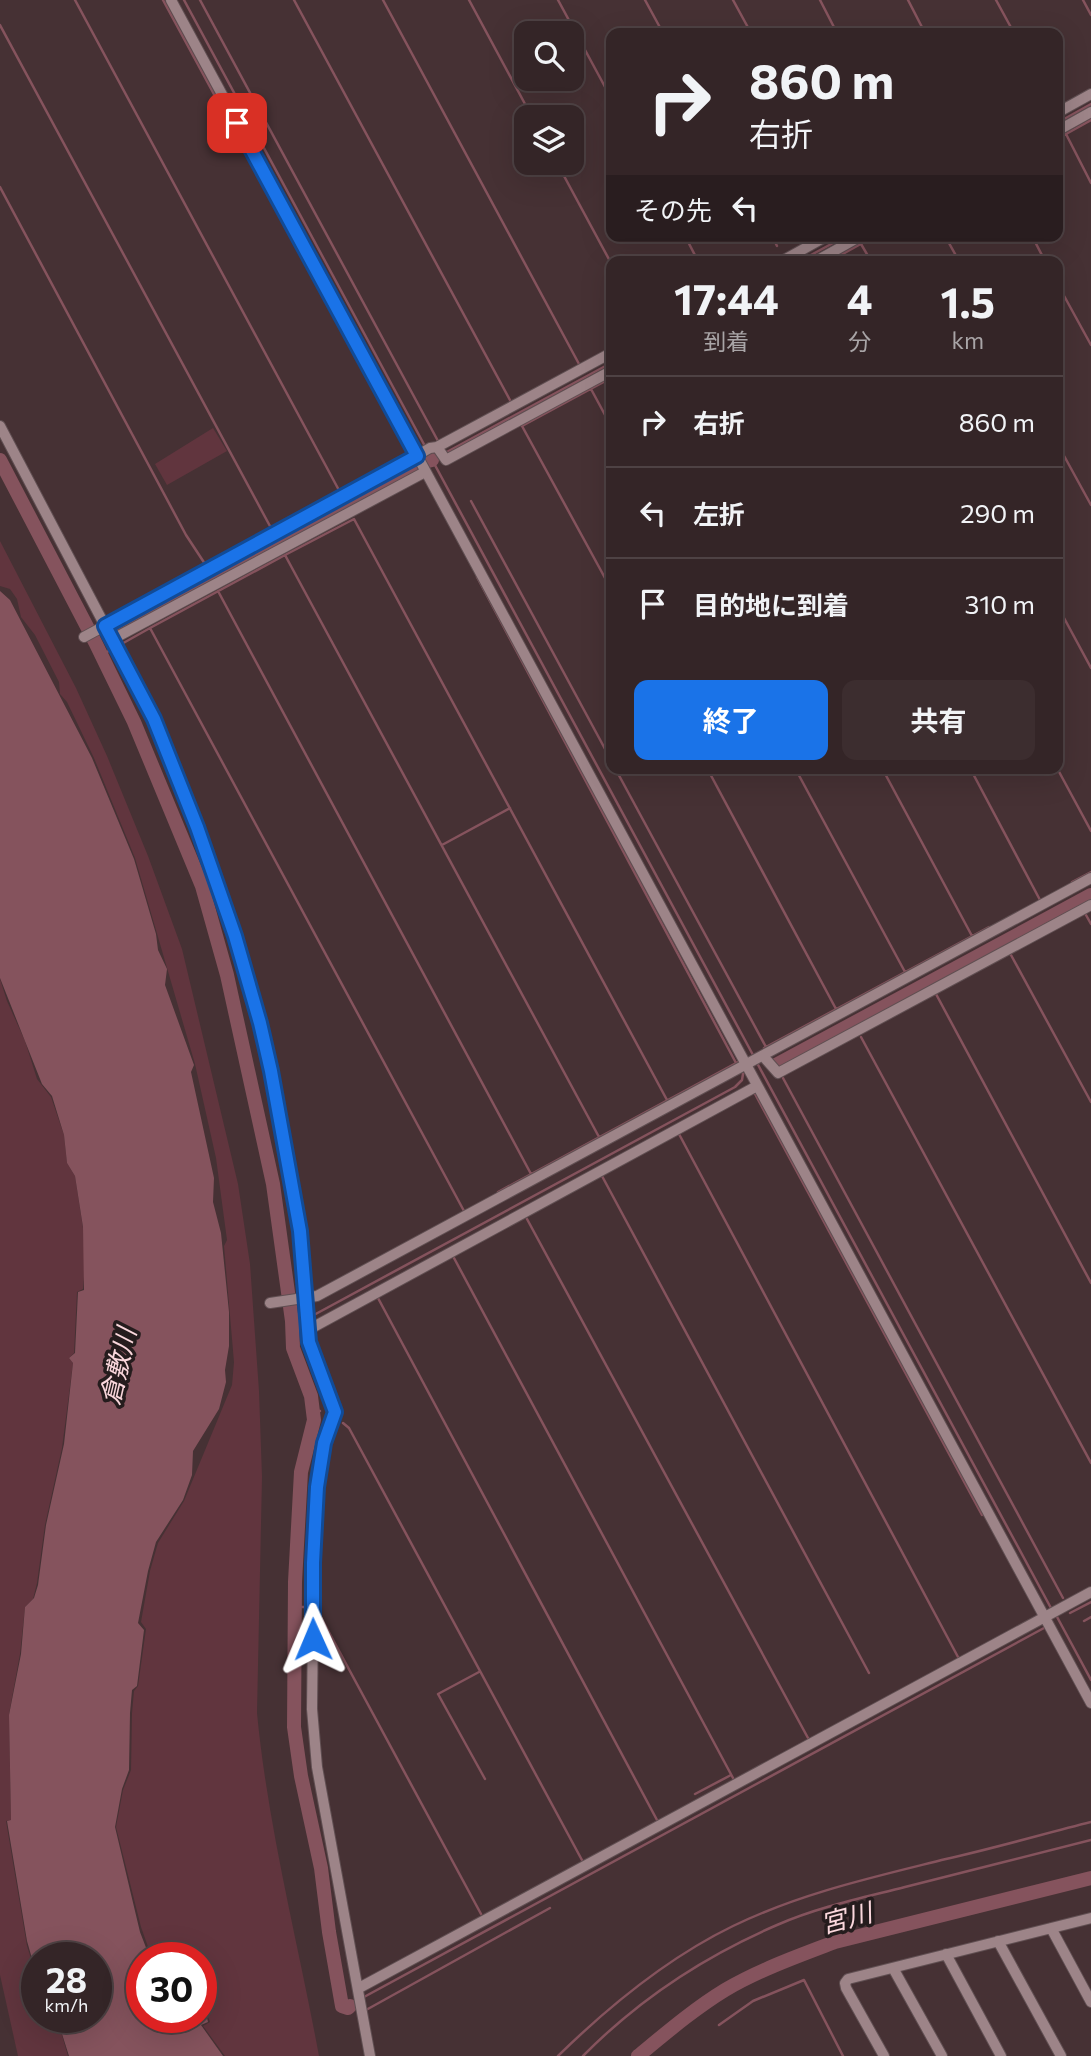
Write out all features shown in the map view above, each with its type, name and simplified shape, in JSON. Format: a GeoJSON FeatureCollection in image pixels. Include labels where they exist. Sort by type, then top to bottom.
{"type":"FeatureCollection","features":[{"type":"Feature","properties":{"kind":"street"},"geometry":{"type":"LineString","coordinates":[[171,0],[427,451],[425,472],[755,1060],[757,1086],[1050,1613],[1091,1703]]}},
{"type":"Feature","properties":{"kind":"street"},"geometry":{"type":"LineString","coordinates":[[1063,110],[1091,94]]}},
{"type":"Feature","properties":{"kind":"street"},"geometry":{"type":"LineString","coordinates":[[1063,128],[1091,112]]}},
{"type":"Feature","properties":{"kind":"street"},"geometry":{"type":"LineString","coordinates":[[791,256],[816,242]]}},
{"type":"Feature","properties":{"kind":"street"},"geometry":{"type":"LineString","coordinates":[[825,256],[850,242]]}},
{"type":"Feature","properties":{"kind":"street"},"geometry":{"type":"LineString","coordinates":[[84,637],[606,356]]}},
{"type":"Feature","properties":{"kind":"street"},"geometry":{"type":"LineString","coordinates":[[427,451],[446,460],[606,374]]}},
{"type":"Feature","properties":{"kind":"street"},"geometry":{"type":"LineString","coordinates":[[0,426],[101,627],[114,644],[154,719],[197,827],[235,936],[260,1023],[300,1231],[303,1299],[309,1342],[335,1412],[324,1443],[317,1487],[313,1563],[313,1724],[317,1768],[370,2056]]}},
{"type":"Feature","properties":{"kind":"street"},"geometry":{"type":"LineString","coordinates":[[114,644],[425,472]]}},
{"type":"Feature","properties":{"kind":"street"},"geometry":{"type":"LineString","coordinates":[[275,1302],[317,1296],[1091,878]]}},
{"type":"Feature","properties":{"kind":"street"},"geometry":{"type":"LineString","coordinates":[[755,1060],[778,1073],[1091,905]]}},
{"type":"Feature","properties":{"kind":"street"},"geometry":{"type":"LineString","coordinates":[[307,1321],[757,1086]]}},
{"type":"Feature","properties":{"kind":"street"},"geometry":{"type":"LineString","coordinates":[[359,1988],[1091,1592]]}},
{"type":"Feature","properties":{"kind":"street"},"geometry":{"type":"LineString","coordinates":[[884,2056],[845,1983],[848,1979],[1091,1918]]}},
{"type":"Feature","properties":{"kind":"street"},"geometry":{"type":"LineString","coordinates":[[1051,1928],[1091,2002]]}},
{"type":"Feature","properties":{"kind":"street"},"geometry":{"type":"LineString","coordinates":[[998,1941],[1061,2056]]}},
{"type":"Feature","properties":{"kind":"street"},"geometry":{"type":"LineString","coordinates":[[946,1954],[1001,2056]]}},
{"type":"Feature","properties":{"kind":"street"},"geometry":{"type":"LineString","coordinates":[[893,1968],[942,2056]]}},
{"type":"Feature","properties":{"kind":"shaded area"},"geometry":{"type":"Polygon","coordinates":[[[213,428],[227,451],[167,485],[155,464],[213,428]]]}},
{"type":"Feature","properties":{"kind":"shaded area"},"geometry":{"type":"Polygon","coordinates":[[[0,541],[76,688],[148,856],[182,949],[238,1184],[250,1264],[259,1391],[262,1477],[257,1713],[268,1799],[319,2056],[225,2056],[208,2033],[217,2033],[217,1942],[146,1942],[116,1827],[123,1790],[131,1770],[134,1691],[138,1686],[146,1629],[141,1622],[150,1571],[158,1543],[184,1501],[232,1385],[234,1362],[224,1246],[227,1240],[216,1158],[195,1064],[135,858],[94,758],[67,702],[60,694],[59,682],[35,635],[21,617],[17,599],[10,589],[0,586],[0,541]]]}},
{"type":"Feature","properties":{"kind":"shaded area"},"geometry":{"type":"Polygon","coordinates":[[[0,979],[37,1079],[51,1097],[64,1135],[67,1163],[75,1176],[83,1228],[83,1289],[77,1292],[74,1353],[69,1358],[73,1363],[62,1448],[45,1525],[37,1583],[33,1599],[25,1607],[9,1714],[11,1820],[6,1821],[26,1942],[21,1942],[21,2033],[61,2033],[68,2056],[18,2056],[0,1975],[0,979]]]}},
{"type":"Feature","properties":{"kind":"water","name":"倉敷川"},"geometry":{"type":"Polygon","coordinates":[[[0,591],[10,600],[92,758],[134,859],[156,934],[158,950],[167,969],[165,985],[194,1065],[191,1072],[214,1178],[213,1202],[221,1233],[229,1312],[226,1382],[219,1409],[193,1451],[192,1475],[183,1500],[156,1542],[148,1571],[138,1623],[144,1630],[137,1686],[132,1690],[129,1770],[122,1789],[115,1827],[144,1942],[126,1942],[126,2033],[207,2033],[223,2056],[69,2056],[62,2033],[112,2033],[112,1942],[27,1941],[7,1821],[11,1820],[9,1715],[21,1654],[25,1607],[34,1598],[38,1585],[46,1525],[64,1444],[73,1363],[69,1358],[75,1353],[78,1292],[84,1290],[83,1227],[75,1176],[67,1163],[64,1135],[52,1096],[42,1084],[0,978],[0,591]]]}},
{"type":"Feature","properties":{"kind":"waterway"},"geometry":{"type":"LineString","coordinates":[[75,0],[341,494]]}},
{"type":"Feature","properties":{"kind":"waterway"},"geometry":{"type":"LineString","coordinates":[[163,0],[401,440]]}},
{"type":"Feature","properties":{"kind":"waterway"},"geometry":{"type":"LineString","coordinates":[[184,0],[426,448]]}},
{"type":"Feature","properties":{"kind":"waterway"},"geometry":{"type":"LineString","coordinates":[[200,0],[438,441]]}},
{"type":"Feature","properties":{"kind":"waterway"},"geometry":{"type":"LineString","coordinates":[[294,0],[511,402]]}},
{"type":"Feature","properties":{"kind":"waterway"},"geometry":{"type":"LineString","coordinates":[[383,0],[579,364]]}},
{"type":"Feature","properties":{"kind":"waterway"},"geometry":{"type":"LineString","coordinates":[[469,0],[526,105]]}},
{"type":"Feature","properties":{"kind":"waterway"},"geometry":{"type":"LineString","coordinates":[[558,0],[606,89]]}},
{"type":"Feature","properties":{"kind":"waterway"},"geometry":{"type":"LineString","coordinates":[[645,0],[660,28]]}},
{"type":"Feature","properties":{"kind":"waterway"},"geometry":{"type":"LineString","coordinates":[[733,0],[748,28]]}},
{"type":"Feature","properties":{"kind":"waterway"},"geometry":{"type":"LineString","coordinates":[[820,0],[834,28]]}},
{"type":"Feature","properties":{"kind":"waterway"},"geometry":{"type":"LineString","coordinates":[[908,0],[922,28]]}},
{"type":"Feature","properties":{"kind":"waterway"},"geometry":{"type":"LineString","coordinates":[[996,0],[1011,28]]}},
{"type":"Feature","properties":{"kind":"waterway"},"geometry":{"type":"LineString","coordinates":[[1083,0],[1091,15]]}},
{"type":"Feature","properties":{"kind":"waterway"},"geometry":{"type":"LineString","coordinates":[[0,25],[271,528]]}},
{"type":"Feature","properties":{"kind":"waterway"},"geometry":{"type":"LineString","coordinates":[[1063,120],[1091,104]]}},
{"type":"Feature","properties":{"kind":"waterway"},"geometry":{"type":"LineString","coordinates":[[1063,136],[1091,120]]}},
{"type":"Feature","properties":{"kind":"waterway"},"geometry":{"type":"LineString","coordinates":[[1066,134],[1091,183]]}},
{"type":"Feature","properties":{"kind":"waterway"},"geometry":{"type":"LineString","coordinates":[[563,175],[607,256]]}},
{"type":"Feature","properties":{"kind":"waterway"},"geometry":{"type":"LineString","coordinates":[[0,187],[186,535],[207,567]]}},
{"type":"Feature","properties":{"kind":"waterway"},"geometry":{"type":"LineString","coordinates":[[688,242],[695,256]]}},
{"type":"Feature","properties":{"kind":"waterway"},"geometry":{"type":"LineString","coordinates":[[775,242],[777,246]]}},
{"type":"Feature","properties":{"kind":"waterway"},"geometry":{"type":"LineString","coordinates":[[809,256],[835,242]]}},
{"type":"Feature","properties":{"kind":"waterway"},"geometry":{"type":"LineString","coordinates":[[839,256],[864,242]]}},
{"type":"Feature","properties":{"kind":"waterway"},"geometry":{"type":"LineString","coordinates":[[948,242],[956,256]]}},
{"type":"Feature","properties":{"kind":"waterway"},"geometry":{"type":"LineString","coordinates":[[1035,242],[1042,256]]}},
{"type":"Feature","properties":{"kind":"waterway"},"geometry":{"type":"LineString","coordinates":[[861,244],[868,256]]}},
{"type":"Feature","properties":{"kind":"waterway"},"geometry":{"type":"LineString","coordinates":[[1063,294],[1091,345]]}},
{"type":"Feature","properties":{"kind":"waterway"},"geometry":{"type":"LineString","coordinates":[[445,453],[606,366]]}},
{"type":"Feature","properties":{"kind":"waterway"},"geometry":{"type":"LineString","coordinates":[[606,381],[522,426],[606,580]]}},
{"type":"Feature","properties":{"kind":"waterway"},"geometry":{"type":"LineString","coordinates":[[591,389],[606,417]]}},
{"type":"Feature","properties":{"kind":"waterway"},"geometry":{"type":"LineString","coordinates":[[429,454],[753,1055]]}},
{"type":"Feature","properties":{"kind":"waterway"},"geometry":{"type":"LineString","coordinates":[[1063,454],[1091,505]]}},
{"type":"Feature","properties":{"kind":"waterway"},"geometry":{"type":"LineString","coordinates":[[0,460],[134,722],[202,886],[227,975],[273,1184],[292,1321],[293,1348],[311,1396],[314,1420],[301,1472],[295,1582],[294,1727],[301,1776],[321,1868],[342,2006],[350,2006]]}},
{"type":"Feature","properties":{"kind":"waterway"},"geometry":{"type":"LineString","coordinates":[[428,461],[432,460]]}},
{"type":"Feature","properties":{"kind":"waterway"},"geometry":{"type":"LineString","coordinates":[[114,632],[418,467]]}},
{"type":"Feature","properties":{"kind":"waterway"},"geometry":{"type":"LineString","coordinates":[[471,501],[606,751]]}},
{"type":"Feature","properties":{"kind":"waterway"},"geometry":{"type":"LineString","coordinates":[[285,555],[354,519],[667,1100]]}},
{"type":"Feature","properties":{"kind":"waterway"},"geometry":{"type":"LineString","coordinates":[[150,628],[285,555],[599,1137]]}},
{"type":"Feature","properties":{"kind":"waterway"},"geometry":{"type":"LineString","coordinates":[[477,577],[736,1063]]}},
{"type":"Feature","properties":{"kind":"waterway"},"geometry":{"type":"LineString","coordinates":[[218,591],[531,1174]]}},
{"type":"Feature","properties":{"kind":"waterway"},"geometry":{"type":"LineString","coordinates":[[1063,616],[1091,668]]}},
{"type":"Feature","properties":{"kind":"waterway"},"geometry":{"type":"LineString","coordinates":[[118,646],[150,628],[464,1211]]}},
{"type":"Feature","properties":{"kind":"waterway"},"geometry":{"type":"LineString","coordinates":[[102,655],[112,649]]}},
{"type":"Feature","properties":{"kind":"waterway"},"geometry":{"type":"LineString","coordinates":[[618,774],[766,1047]]}},
{"type":"Feature","properties":{"kind":"waterway"},"geometry":{"type":"LineString","coordinates":[[710,774],[836,1009]]}},
{"type":"Feature","properties":{"kind":"waterway"},"geometry":{"type":"LineString","coordinates":[[798,774],[905,972]]}},
{"type":"Feature","properties":{"kind":"waterway"},"geometry":{"type":"LineString","coordinates":[[885,774],[972,936]]}},
{"type":"Feature","properties":{"kind":"waterway"},"geometry":{"type":"LineString","coordinates":[[973,774],[1040,900]]}},
{"type":"Feature","properties":{"kind":"waterway"},"geometry":{"type":"LineString","coordinates":[[1060,774],[1091,831]]}},
{"type":"Feature","properties":{"kind":"waterway"},"geometry":{"type":"LineString","coordinates":[[442,845],[510,808]]}},
{"type":"Feature","properties":{"kind":"waterway"},"geometry":{"type":"LineString","coordinates":[[1072,882],[1091,872]]}},
{"type":"Feature","properties":{"kind":"waterway"},"geometry":{"type":"LineString","coordinates":[[776,1065],[1091,895]]}},
{"type":"Feature","properties":{"kind":"waterway"},"geometry":{"type":"LineString","coordinates":[[1086,915],[1091,924]]}},
{"type":"Feature","properties":{"kind":"waterway"},"geometry":{"type":"LineString","coordinates":[[764,1048],[989,927]]}},
{"type":"Feature","properties":{"kind":"waterway"},"geometry":{"type":"LineString","coordinates":[[1011,955],[1091,1102]]}},
{"type":"Feature","properties":{"kind":"waterway"},"geometry":{"type":"LineString","coordinates":[[936,994],[1091,1283]]}},
{"type":"Feature","properties":{"kind":"waterway"},"geometry":{"type":"LineString","coordinates":[[861,1037],[1091,1463]]}},
{"type":"Feature","properties":{"kind":"waterway"},"geometry":{"type":"LineString","coordinates":[[756,1061],[1052,1610]]}},
{"type":"Feature","properties":{"kind":"waterway"},"geometry":{"type":"LineString","coordinates":[[498,1192],[738,1062]]}},
{"type":"Feature","properties":{"kind":"waterway"},"geometry":{"type":"LineString","coordinates":[[312,1316],[735,1087],[742,1080],[743,1074]]}},
{"type":"Feature","properties":{"kind":"waterway"},"geometry":{"type":"LineString","coordinates":[[783,1078],[1063,1598]]}},
{"type":"Feature","properties":{"kind":"waterway"},"geometry":{"type":"LineString","coordinates":[[754,1092],[982,1515]]}},
{"type":"Feature","properties":{"kind":"waterway"},"geometry":{"type":"LineString","coordinates":[[679,1134],[958,1657]]}},
{"type":"Feature","properties":{"kind":"waterway"},"geometry":{"type":"LineString","coordinates":[[602,1176],[869,1673]]}},
{"type":"Feature","properties":{"kind":"waterway"},"geometry":{"type":"LineString","coordinates":[[527,1219],[808,1738]]}},
{"type":"Feature","properties":{"kind":"waterway"},"geometry":{"type":"LineString","coordinates":[[454,1258],[733,1778]]}},
{"type":"Feature","properties":{"kind":"waterway"},"geometry":{"type":"LineString","coordinates":[[378,1298],[657,1820]]}},
{"type":"Feature","properties":{"kind":"waterway"},"geometry":{"type":"LineString","coordinates":[[292,1321],[305,1317]]}},
{"type":"Feature","properties":{"kind":"waterway"},"geometry":{"type":"LineString","coordinates":[[313,1410],[320,1411]]}},
{"type":"Feature","properties":{"kind":"waterway"},"geometry":{"type":"LineString","coordinates":[[343,1423],[349,1428],[583,1862]]}},
{"type":"Feature","properties":{"kind":"waterway"},"geometry":{"type":"LineString","coordinates":[[1070,1613],[1091,1602]]}},
{"type":"Feature","properties":{"kind":"waterway"},"geometry":{"type":"LineString","coordinates":[[296,1607],[307,1607]]}},
{"type":"Feature","properties":{"kind":"waterway"},"geometry":{"type":"LineString","coordinates":[[317,1610],[481,1914]]}},
{"type":"Feature","properties":{"kind":"waterway"},"geometry":{"type":"LineString","coordinates":[[1056,1615],[1091,1680]]}},
{"type":"Feature","properties":{"kind":"waterway"},"geometry":{"type":"LineString","coordinates":[[1084,1621],[1091,1617]]}},
{"type":"Feature","properties":{"kind":"waterway"},"geometry":{"type":"LineString","coordinates":[[364,1997],[1044,1628]]}},
{"type":"Feature","properties":{"kind":"waterway"},"geometry":{"type":"LineString","coordinates":[[479,1672],[438,1694],[485,1779]]}},
{"type":"Feature","properties":{"kind":"waterway"},"geometry":{"type":"LineString","coordinates":[[695,1794],[731,1775]]}},
{"type":"Feature","properties":{"kind":"waterway"},"geometry":{"type":"LineString","coordinates":[[558,2056],[619,2001],[662,1968],[709,1939],[759,1914],[892,1872],[1091,1822]]}},
{"type":"Feature","properties":{"kind":"waterway"},"geometry":{"type":"LineString","coordinates":[[583,2056],[626,2016],[674,1981],[698,1965],[777,1925],[840,1903],[1091,1840]]}},
{"type":"Feature","properties":{"kind":"waterway","name":"宮川"},"geometry":{"type":"LineString","coordinates":[[638,2056],[691,2013],[725,1990],[793,1958],[835,1942],[1091,1878]]}},
{"type":"Feature","properties":{"kind":"waterway"},"geometry":{"type":"LineString","coordinates":[[366,2010],[550,1908]]}},
{"type":"Feature","properties":{"kind":"waterway"},"geometry":{"type":"LineString","coordinates":[[719,2025],[753,2001],[804,1980],[843,2056]]}},
{"type":"Feature","properties":{"kind":"waterway"},"geometry":{"type":"LineString","coordinates":[[350,2006],[356,2002]]}},
{"type":"Feature","properties":{"kind":"route"},"geometry":{"type":"LineString","coordinates":[[237,123],[417,456],[105,626],[154,719],[197,827],[235,936],[271,1071],[300,1231],[309,1342],[335,1412],[324,1443],[317,1487],[313,1639]]}}]}
